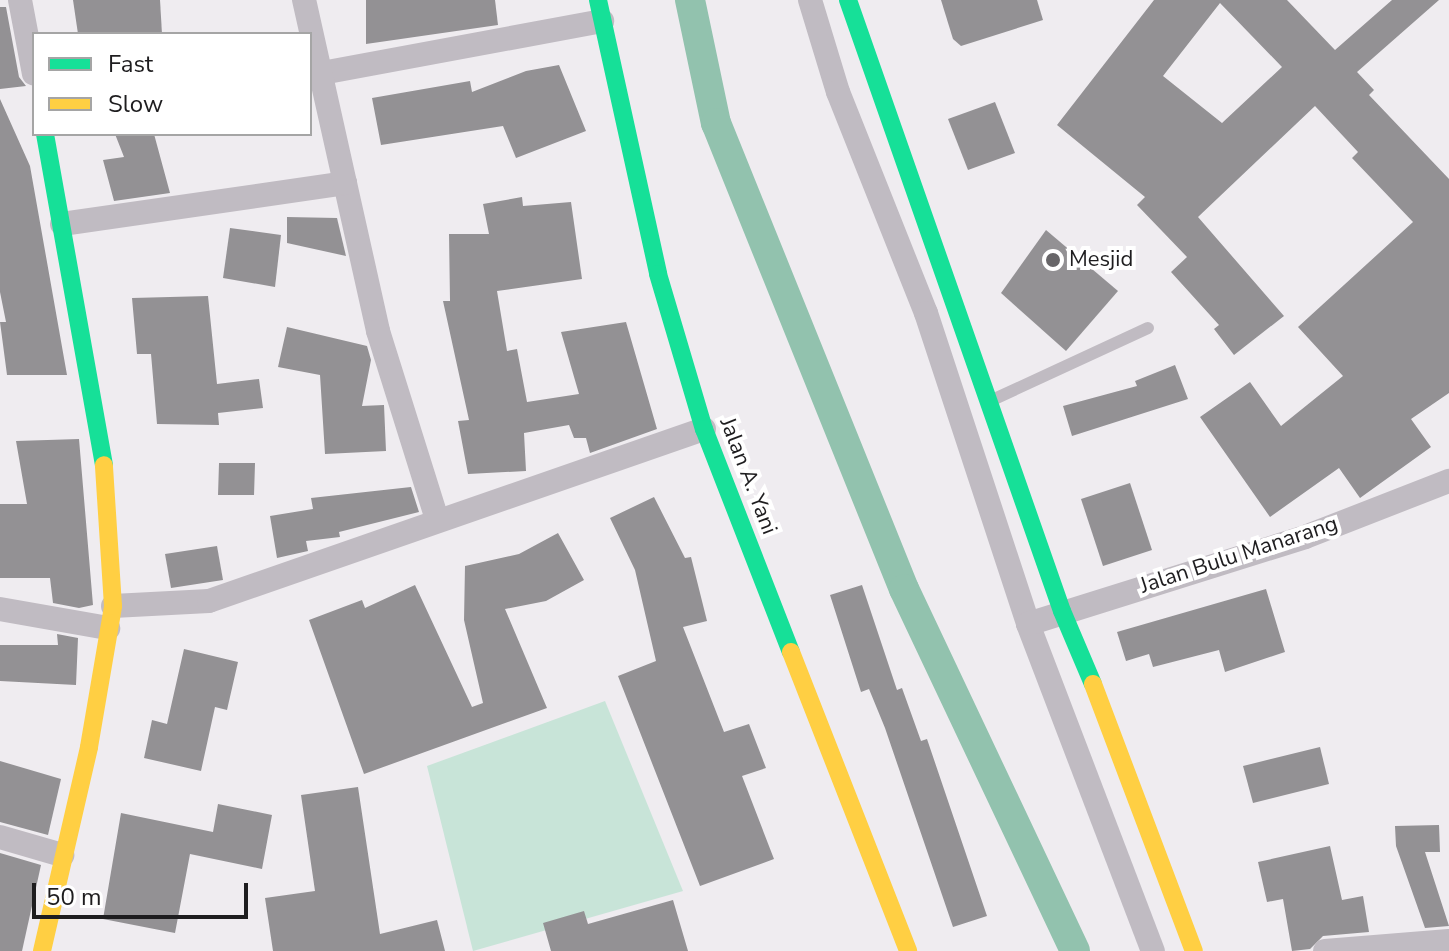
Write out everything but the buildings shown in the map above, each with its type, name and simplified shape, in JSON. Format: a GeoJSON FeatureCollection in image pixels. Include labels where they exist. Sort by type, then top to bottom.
{"type":"FeatureCollection","features":[{"type":"Feature","properties":{"kind":"main road"},"geometry":{"type":"LineString","coordinates":[[848,0],[1062,611],[1110,724],[1194,951]]}},
{"type":"Feature","properties":{"kind":"main road","name":"Jalan A. Yani"},"geometry":{"type":"LineString","coordinates":[[600,11],[658,274],[704,429],[908,951]]}},
{"type":"Feature","properties":{"kind":"main road"},"geometry":{"type":"LineString","coordinates":[[42,951],[89,747],[111,617],[105,473],[45,136]]}},
{"type":"Feature","properties":{"kind":"street"},"geometry":{"type":"LineString","coordinates":[[20,0],[32,63]]}},
{"type":"Feature","properties":{"kind":"street"},"geometry":{"type":"LineString","coordinates":[[304,0],[312,32]]}},
{"type":"Feature","properties":{"kind":"street"},"geometry":{"type":"LineString","coordinates":[[810,0],[838,92],[926,313],[1028,624],[1153,951]]}},
{"type":"Feature","properties":{"kind":"street"},"geometry":{"type":"LineString","coordinates":[[322,73],[600,11]]}},
{"type":"Feature","properties":{"kind":"street"},"geometry":{"type":"LineString","coordinates":[[312,32],[378,331],[437,519]]}},
{"type":"Feature","properties":{"kind":"street"},"geometry":{"type":"LineString","coordinates":[[62,224],[345,183]]}},
{"type":"Feature","properties":{"kind":"street"},"geometry":{"type":"LineString","coordinates":[[963,425],[993,408]]}},
{"type":"Feature","properties":{"kind":"street"},"geometry":{"type":"LineString","coordinates":[[0,609],[111,617],[209,601],[437,519],[704,429]]}},
{"type":"Feature","properties":{"kind":"street","name":"Jalan Bulu Manarang"},"geometry":{"type":"LineString","coordinates":[[1028,624],[1305,537],[1449,481]]}},
{"type":"Feature","properties":{"kind":"street"},"geometry":{"type":"LineString","coordinates":[[0,837],[62,855]]}},
{"type":"Feature","properties":{"kind":"street"},"geometry":{"type":"LineString","coordinates":[[1325,951],[1449,941]]}},
{"type":"Feature","properties":{"kind":"lane"},"geometry":{"type":"LineString","coordinates":[[993,408],[1148,328]]}},
{"type":"Feature","properties":{"kind":"green space"},"geometry":{"type":"Polygon","coordinates":[[[605,701],[683,891],[473,951],[427,766],[605,701]]]}},
{"type":"Feature","properties":{"kind":"waterway"},"geometry":{"type":"LineString","coordinates":[[690,0],[716,123],[904,589],[1075,951]]}},
{"type":"Feature","properties":{"kind":"traffic: fast"},"geometry":{"type":"LineString","coordinates":[[598,0],[658,274],[704,429],[791,652]]}},
{"type":"Feature","properties":{"kind":"traffic: fast"},"geometry":{"type":"LineString","coordinates":[[848,0],[1062,611],[1093,684]]}},
{"type":"Feature","properties":{"kind":"traffic: fast"},"geometry":{"type":"LineString","coordinates":[[45,136],[104,465]]}},
{"type":"Feature","properties":{"kind":"traffic: slow"},"geometry":{"type":"LineString","coordinates":[[42,951],[89,747],[113,606],[104,465]]}},
{"type":"Feature","properties":{"kind":"traffic: slow"},"geometry":{"type":"LineString","coordinates":[[791,652],[908,951]]}},
{"type":"Feature","properties":{"kind":"traffic: slow"},"geometry":{"type":"LineString","coordinates":[[1093,684],[1194,951]]}},
{"type":"Feature","properties":{"kind":"place","name":"Mesjid"},"geometry":{"type":"Point","coordinates":[1053,260]}}]}
